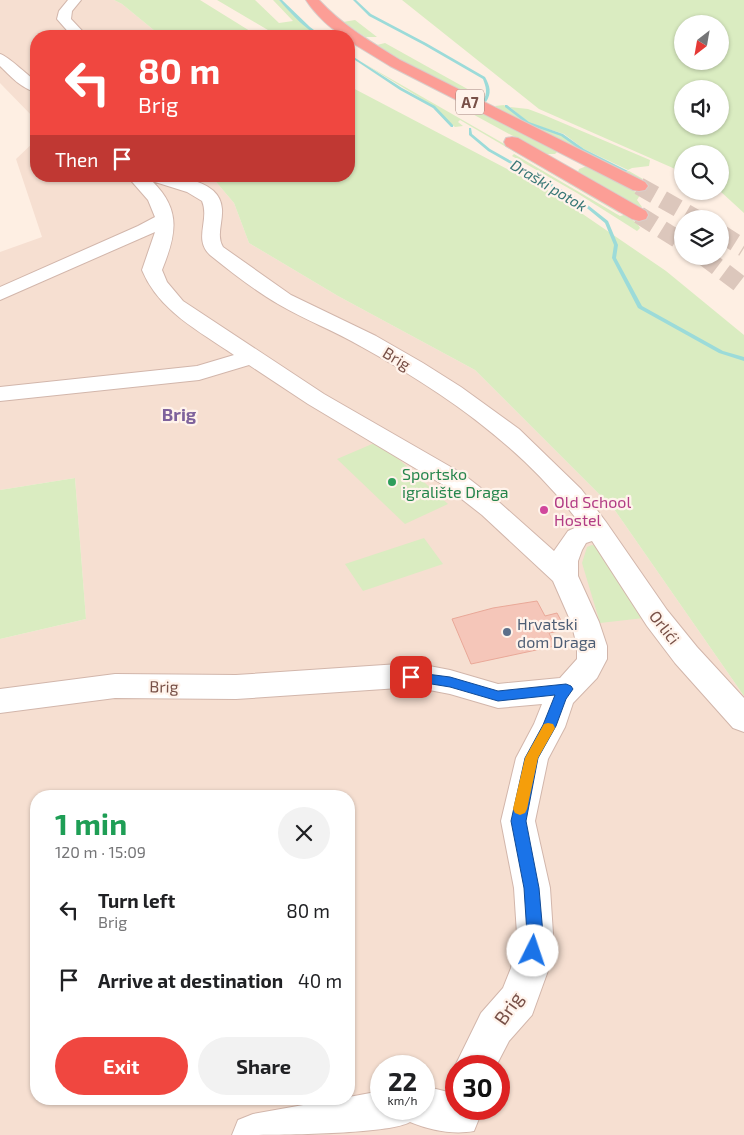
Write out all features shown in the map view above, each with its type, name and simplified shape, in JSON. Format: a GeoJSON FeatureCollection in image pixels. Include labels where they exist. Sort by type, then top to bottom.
{"type":"FeatureCollection","features":[{"type":"Feature","properties":{"kind":"highway","name":"A7"},"geometry":{"type":"LineString","coordinates":[[312,0],[328,18],[344,30]]}},
{"type":"Feature","properties":{"kind":"highway"},"geometry":{"type":"LineString","coordinates":[[310,18],[325,30]]}},
{"type":"Feature","properties":{"kind":"highway","name":"A7"},"geometry":{"type":"LineString","coordinates":[[355,38],[395,63],[639,186]]}},
{"type":"Feature","properties":{"kind":"highway","name":"A7"},"geometry":{"type":"LineString","coordinates":[[355,52],[397,78],[557,166],[639,215]]}},
{"type":"Feature","properties":{"kind":"street"},"geometry":{"type":"LineString","coordinates":[[73,30],[64,22],[63,16],[64,11],[75,0]]}},
{"type":"Feature","properties":{"kind":"street"},"geometry":{"type":"LineString","coordinates":[[0,58],[17,75],[30,84]]}},
{"type":"Feature","properties":{"kind":"street","name":"Brig"},"geometry":{"type":"LineString","coordinates":[[143,182],[161,204],[165,213],[163,243],[152,270],[158,284],[176,305],[316,399],[454,480],[491,509],[564,576],[586,622],[592,646],[592,659],[586,670],[560,697],[549,726],[532,758],[518,821],[532,888],[535,934],[530,968],[518,1001],[495,1027],[481,1055]]}},
{"type":"Feature","properties":{"kind":"street","name":"Brig"},"geometry":{"type":"LineString","coordinates":[[172,182],[198,190],[209,198],[214,212],[212,248],[284,299],[386,351],[453,392],[485,415],[510,434],[572,495],[597,528]]}},
{"type":"Feature","properties":{"kind":"street"},"geometry":{"type":"LineString","coordinates":[[0,294],[145,230],[164,219]]}},
{"type":"Feature","properties":{"kind":"street"},"geometry":{"type":"LineString","coordinates":[[0,394],[200,373],[251,357]]}},
{"type":"Feature","properties":{"kind":"street"},"geometry":{"type":"LineString","coordinates":[[564,576],[564,561],[569,547],[577,537],[597,528]]}},
{"type":"Feature","properties":{"kind":"street","name":"Orlići"},"geometry":{"type":"LineString","coordinates":[[597,528],[657,618],[686,655],[744,718]]}},
{"type":"Feature","properties":{"kind":"street","name":"Brig"},"geometry":{"type":"LineString","coordinates":[[0,700],[115,686],[236,687],[398,676],[424,677],[450,682],[498,696],[566,689]]}},
{"type":"Feature","properties":{"kind":"street"},"geometry":{"type":"LineString","coordinates":[[253,1135],[370,1114]]}},
{"type":"Feature","properties":{"kind":"shaded area"},"geometry":{"type":"Polygon","coordinates":[[[0,0],[114,0],[122,4],[154,30],[30,30],[30,114],[0,83],[0,0]]]}},
{"type":"Feature","properties":{"kind":"shaded area"},"geometry":{"type":"Polygon","coordinates":[[[30,146],[30,182],[216,182],[234,203],[249,243],[338,296],[475,370],[614,509],[744,696],[744,1135],[0,1135],[0,639],[86,619],[75,478],[0,490],[0,252],[42,237],[16,159],[30,146]]]}},
{"type":"Feature","properties":{"kind":"green space"},"geometry":{"type":"Polygon","coordinates":[[[114,0],[200,0],[248,30],[154,30],[122,4],[114,0]]]}},
{"type":"Feature","properties":{"kind":"green space"},"geometry":{"type":"Polygon","coordinates":[[[217,0],[255,0],[279,23],[293,21],[273,0],[279,0],[311,30],[268,30],[217,0]]]}},
{"type":"Feature","properties":{"kind":"green space"},"geometry":{"type":"Polygon","coordinates":[[[402,0],[744,0],[744,213],[729,199],[729,145],[674,145],[674,168],[539,109],[402,0]]]}},
{"type":"Feature","properties":{"kind":"green space"},"geometry":{"type":"Polygon","coordinates":[[[355,20],[377,37],[366,37],[372,41],[343,22],[355,20]]]}},
{"type":"Feature","properties":{"kind":"green space"},"geometry":{"type":"Polygon","coordinates":[[[385,43],[480,96],[478,98],[467,95],[403,62],[377,45],[385,43]]]}},
{"type":"Feature","properties":{"kind":"green space"},"geometry":{"type":"Polygon","coordinates":[[[358,60],[623,212],[619,213],[460,120],[458,122],[463,126],[455,127],[445,120],[435,107],[358,60]]]}},
{"type":"Feature","properties":{"kind":"green space"},"geometry":{"type":"Polygon","coordinates":[[[355,89],[549,191],[666,271],[744,335],[744,696],[614,509],[475,370],[338,296],[249,243],[234,203],[216,182],[355,182],[355,89]]]}},
{"type":"Feature","properties":{"kind":"green space"},"geometry":{"type":"Polygon","coordinates":[[[460,102],[558,151],[555,154],[546,154],[456,105],[460,102]]]}},
{"type":"Feature","properties":{"kind":"green space"},"geometry":{"type":"Polygon","coordinates":[[[504,105],[527,123],[561,135],[581,150],[643,179],[639,180],[500,110],[495,106],[504,105]]]}},
{"type":"Feature","properties":{"kind":"green space"},"geometry":{"type":"Polygon","coordinates":[[[510,107],[528,109],[544,115],[650,160],[649,166],[628,170],[584,149],[564,134],[529,123],[510,107]]]}},
{"type":"Feature","properties":{"kind":"green space"},"geometry":{"type":"Polygon","coordinates":[[[514,154],[620,216],[624,215],[637,223],[640,228],[637,231],[577,193],[512,156],[514,154]]]}},
{"type":"Feature","properties":{"kind":"green space"},"geometry":{"type":"Polygon","coordinates":[[[587,166],[625,185],[640,195],[637,200],[642,207],[640,208],[578,172],[579,169],[587,166]]]}},
{"type":"Feature","properties":{"kind":"green space","name":"Sportsko igralište Draga"},"geometry":{"type":"Polygon","coordinates":[[[379,441],[448,504],[405,524],[337,459],[379,441]]]}},
{"type":"Feature","properties":{"kind":"green space"},"geometry":{"type":"Polygon","coordinates":[[[75,478],[86,619],[0,639],[0,490],[75,478]]]}},
{"type":"Feature","properties":{"kind":"green space"},"geometry":{"type":"Polygon","coordinates":[[[424,538],[443,564],[363,591],[345,564],[424,538]]]}},
{"type":"Feature","properties":{"kind":"green space"},"geometry":{"type":"Polygon","coordinates":[[[592,545],[598,546],[644,618],[600,623],[582,563],[587,547],[592,545]]]}},
{"type":"Feature","properties":{"kind":"building","name":"Hrvatski dom Draga"},"geometry":{"type":"Polygon","coordinates":[[[537,601],[545,616],[557,613],[566,630],[549,633],[555,646],[471,664],[452,619],[493,608],[537,601]]]}},
{"type":"Feature","properties":{"kind":"waterway"},"geometry":{"type":"LineString","coordinates":[[280,0],[312,30]]}},
{"type":"Feature","properties":{"kind":"waterway","name":"Draški potok"},"geometry":{"type":"LineString","coordinates":[[354,0],[370,15],[484,78],[488,87],[485,101]]}},
{"type":"Feature","properties":{"kind":"waterway"},"geometry":{"type":"LineString","coordinates":[[355,59],[401,89],[434,107],[452,126]]}},
{"type":"Feature","properties":{"kind":"waterway"},"geometry":{"type":"LineString","coordinates":[[506,106],[528,123],[562,135],[583,150],[626,171]]}},
{"type":"Feature","properties":{"kind":"waterway","name":"Draški potok"},"geometry":{"type":"LineString","coordinates":[[470,129],[470,134],[489,150],[583,203],[607,222],[616,245],[614,258],[640,307],[721,352],[744,359]]}},
{"type":"Feature","properties":{"kind":"tunnel"},"geometry":{"type":"LineString","coordinates":[[639,186],[681,210]]}},
{"type":"Feature","properties":{"kind":"tunnel"},"geometry":{"type":"LineString","coordinates":[[639,215],[674,237]]}},
{"type":"Feature","properties":{"kind":"tunnel"},"geometry":{"type":"LineString","coordinates":[[729,239],[744,248]]}},
{"type":"Feature","properties":{"kind":"tunnel"},"geometry":{"type":"LineString","coordinates":[[715,265],[744,287]]}},
{"type":"Feature","properties":{"kind":"slow traffic"},"geometry":{"type":"LineString","coordinates":[[520,809],[532,758],[548,728]]}},
{"type":"Feature","properties":{"kind":"place","name":"Sportsko igralište Draga"},"geometry":{"type":"Point","coordinates":[392,482]}},
{"type":"Feature","properties":{"kind":"place","name":"Old School Hostel"},"geometry":{"type":"Point","coordinates":[544,510]}},
{"type":"Feature","properties":{"kind":"place","name":"Hrvatski dom Draga"},"geometry":{"type":"Point","coordinates":[507,632]}},
{"type":"Feature","properties":{"kind":"district","name":"Brig"},"geometry":{"type":"Point","coordinates":[179,414]}},
{"type":"Feature","properties":{"kind":"route"},"geometry":{"type":"LineString","coordinates":[[411,677],[424,677],[450,682],[485,694],[498,696],[566,689],[560,697],[556,711],[532,758],[518,821],[532,888],[535,934],[533,951]]}}]}
